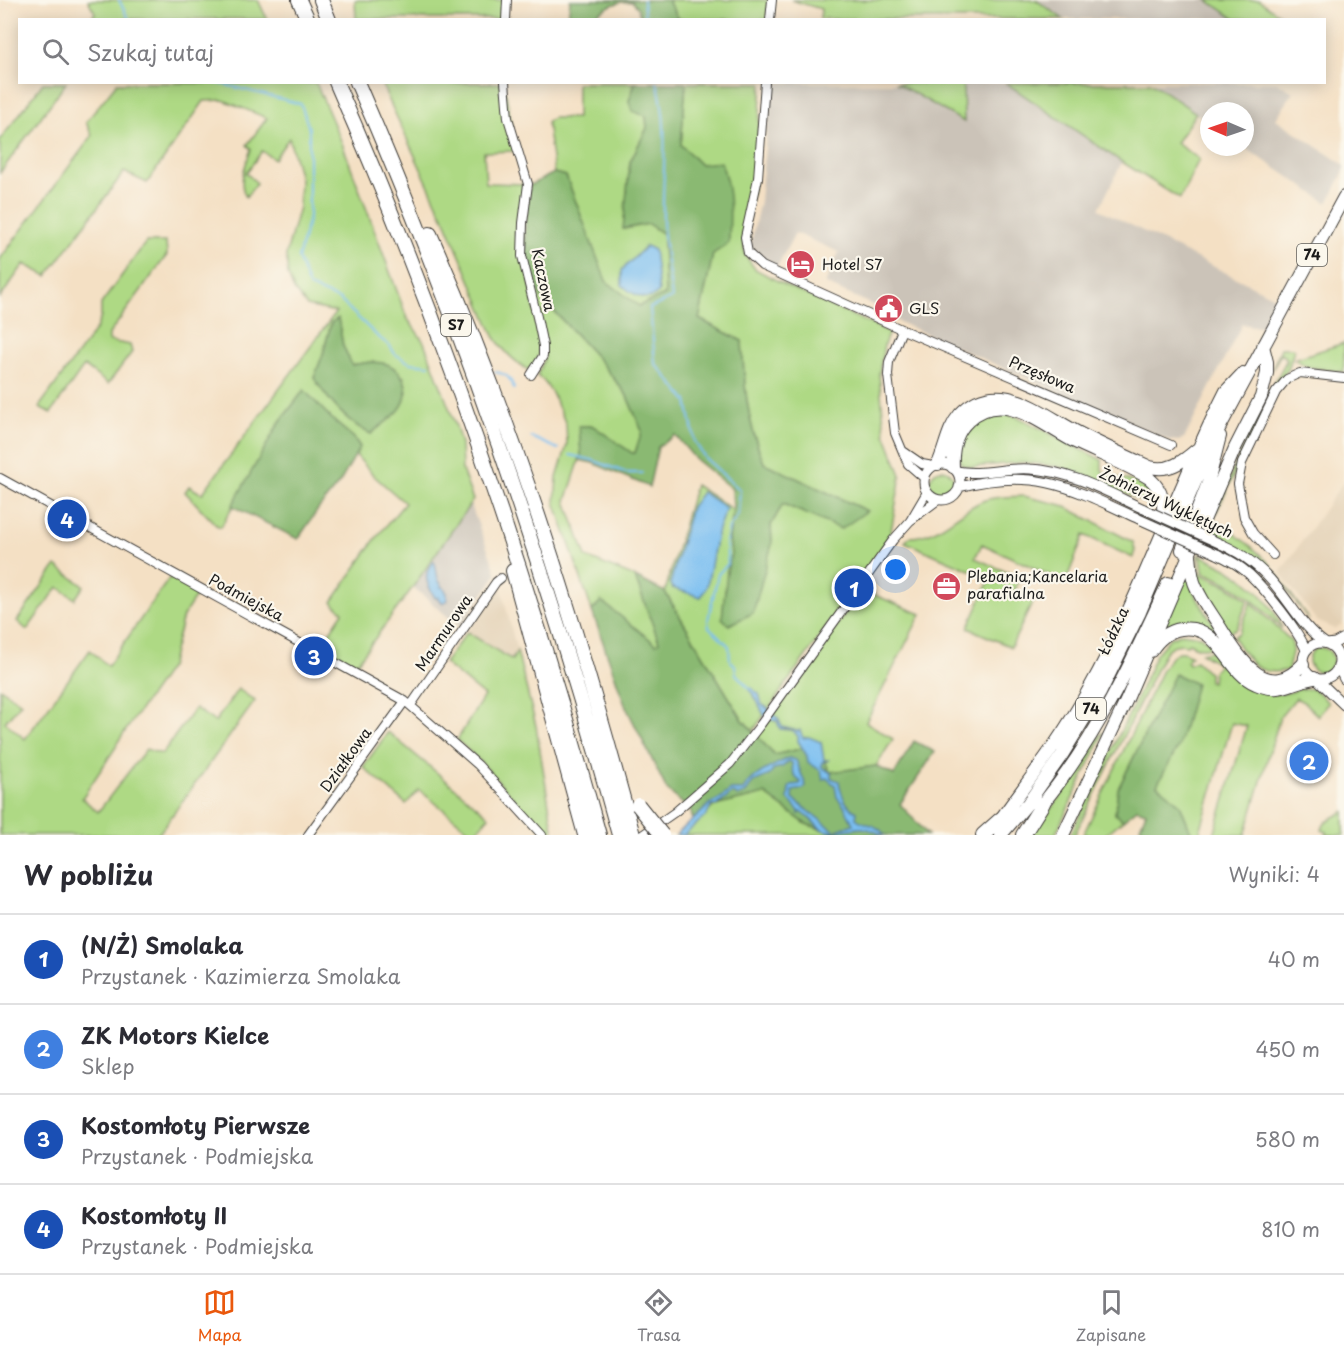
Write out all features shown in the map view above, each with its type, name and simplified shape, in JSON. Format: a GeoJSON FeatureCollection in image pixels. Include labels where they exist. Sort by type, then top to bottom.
{"type":"FeatureCollection","features":[{"type":"Feature","properties":{"kind":"highway"},"geometry":{"type":"LineString","coordinates":[[299,0],[307,18]]}},
{"type":"Feature","properties":{"kind":"highway"},"geometry":{"type":"LineString","coordinates":[[321,0],[328,18]]}},
{"type":"Feature","properties":{"kind":"highway","name":"S7"},"geometry":{"type":"LineString","coordinates":[[337,84],[421,288],[493,484],[548,653],[599,835]]}},
{"type":"Feature","properties":{"kind":"highway","name":"S7"},"geometry":{"type":"LineString","coordinates":[[358,84],[437,275],[494,429],[625,831]]}},
{"type":"Feature","properties":{"kind":"highway"},"geometry":{"type":"LineString","coordinates":[[371,114],[408,184],[454,287],[492,384],[558,577],[604,730],[625,831]]}},
{"type":"Feature","properties":{"kind":"highway"},"geometry":{"type":"LineString","coordinates":[[493,484],[512,570],[585,835]]}},
{"type":"Feature","properties":{"kind":"highway"},"geometry":{"type":"LineString","coordinates":[[604,730],[638,805],[662,835]]}},
{"type":"Feature","properties":{"kind":"highway"},"geometry":{"type":"LineString","coordinates":[[1023,835],[1043,803]]}},
{"type":"Feature","properties":{"kind":"highway"},"geometry":{"type":"LineString","coordinates":[[983,835],[1001,819]]}},
{"type":"Feature","properties":{"kind":"main road","name":"Łódzka"},"geometry":{"type":"LineString","coordinates":[[1001,835],[1057,763],[1100,693],[1133,627],[1208,450],[1344,197]]}},
{"type":"Feature","properties":{"kind":"main road"},"geometry":{"type":"LineString","coordinates":[[1063,835],[1141,667],[1235,448],[1261,397],[1267,373],[1263,346]]}},
{"type":"Feature","properties":{"kind":"main road"},"geometry":{"type":"LineString","coordinates":[[1116,457],[1150,467],[1165,468],[1183,461],[1199,447],[1226,391],[1256,359]]}},
{"type":"Feature","properties":{"kind":"main road"},"geometry":{"type":"LineString","coordinates":[[935,465],[948,432],[959,415],[981,400],[999,396],[1028,403],[1096,447]]}},
{"type":"Feature","properties":{"kind":"main road"},"geometry":{"type":"LineString","coordinates":[[954,469],[954,448],[963,427],[976,414],[996,408],[1011,408],[1116,457],[1158,487],[1164,507],[1160,537]]}},
{"type":"Feature","properties":{"kind":"main road","name":"Łódzka"},"geometry":{"type":"LineString","coordinates":[[1015,835],[1043,803],[1077,754],[1123,675],[1165,589],[1208,483],[1223,423]]}},
{"type":"Feature","properties":{"kind":"main road","name":"74"},"geometry":{"type":"LineString","coordinates":[[989,835],[1044,761],[1083,701],[1118,632],[1199,447]]}},
{"type":"Feature","properties":{"kind":"main road"},"geometry":{"type":"LineString","coordinates":[[1190,551],[1196,587],[1221,628],[1243,677],[1265,687],[1283,688],[1316,678]]}},
{"type":"Feature","properties":{"kind":"main road"},"geometry":{"type":"LineString","coordinates":[[1141,667],[1155,646],[1169,633],[1192,628],[1210,636],[1234,659],[1260,675],[1273,678],[1289,676],[1303,664]]}},
{"type":"Feature","properties":{"kind":"street"},"geometry":{"type":"LineString","coordinates":[[506,18],[507,0]]}},
{"type":"Feature","properties":{"kind":"street"},"geometry":{"type":"LineString","coordinates":[[770,18],[772,0]]}},
{"type":"Feature","properties":{"kind":"street","name":"Kaczowa"},"geometry":{"type":"LineString","coordinates":[[505,84],[508,118],[528,184],[522,256],[543,346],[543,356],[531,375]]}},
{"type":"Feature","properties":{"kind":"street","name":"Przęsłowa"},"geometry":{"type":"LineString","coordinates":[[765,84],[758,178],[746,237],[748,253],[762,266],[902,330],[1171,445]]}},
{"type":"Feature","properties":{"kind":"street"},"geometry":{"type":"LineString","coordinates":[[902,330],[889,362],[888,375],[895,433],[908,464],[924,477],[927,492],[910,521]]}},
{"type":"Feature","properties":{"kind":"street"},"geometry":{"type":"LineString","coordinates":[[1273,555],[1246,522],[1240,499],[1238,475],[1276,392],[1290,376],[1307,373],[1344,378]]}},
{"type":"Feature","properties":{"kind":"street"},"geometry":{"type":"LineString","coordinates":[[642,835],[675,812],[730,764],[893,540],[910,521],[938,500],[953,496],[959,487],[959,476],[954,469],[922,464],[901,449]]}},
{"type":"Feature","properties":{"kind":"street"},"geometry":{"type":"LineString","coordinates":[[924,477],[935,465]]}},
{"type":"Feature","properties":{"kind":"street","name":"Żołnierzy Wyklętych"},"geometry":{"type":"LineString","coordinates":[[954,469],[971,473],[1018,468],[1049,471],[1080,480],[1221,544],[1241,555],[1260,570],[1275,585],[1304,624],[1326,643]]}},
{"type":"Feature","properties":{"kind":"street","name":"Podmiejska"},"geometry":{"type":"LineString","coordinates":[[0,478],[408,703],[478,765],[542,835]]}},
{"type":"Feature","properties":{"kind":"street","name":"Żołnierzy Wyklętych"},"geometry":{"type":"LineString","coordinates":[[959,487],[1006,480],[1046,481],[1076,490],[1217,554],[1248,573],[1299,637],[1305,651]]}},
{"type":"Feature","properties":{"kind":"street"},"geometry":{"type":"LineString","coordinates":[[927,492],[938,500]]}},
{"type":"Feature","properties":{"kind":"street","name":"Marmurowa"},"geometry":{"type":"LineString","coordinates":[[408,703],[501,578]]}},
{"type":"Feature","properties":{"kind":"street"},"geometry":{"type":"LineString","coordinates":[[1344,638],[1335,643],[1316,643],[1305,651],[1303,664],[1306,671],[1344,705]]}},
{"type":"Feature","properties":{"kind":"street"},"geometry":{"type":"LineString","coordinates":[[1326,643],[1336,651],[1344,679]]}},
{"type":"Feature","properties":{"kind":"street"},"geometry":{"type":"LineString","coordinates":[[1316,678],[1332,675],[1340,661]]}},
{"type":"Feature","properties":{"kind":"street","name":"Działkowa"},"geometry":{"type":"LineString","coordinates":[[308,835],[408,703]]}},
{"type":"Feature","properties":{"kind":"shaded area"},"geometry":{"type":"Polygon","coordinates":[[[1036,0],[1207,0],[1234,18],[1062,18],[1036,0]]]}},
{"type":"Feature","properties":{"kind":"shaded area"},"geometry":{"type":"Polygon","coordinates":[[[771,84],[898,84],[963,122],[963,84],[1007,84],[1122,162],[1099,209],[1278,299],[1264,328],[1242,324],[1185,437],[1179,441],[1168,440],[874,311],[876,306],[825,284],[839,252],[795,233],[776,269],[768,266],[750,247],[760,201],[771,84]]]}},
{"type":"Feature","properties":{"kind":"shaded area"},"geometry":{"type":"Polygon","coordinates":[[[1153,84],[1280,84],[1293,92],[1276,119],[1344,165],[1344,171],[1328,203],[1254,154],[1254,102],[1200,102],[1200,116],[1153,84]]]}},
{"type":"Feature","properties":{"kind":"shaded area"},"geometry":{"type":"Polygon","coordinates":[[[1344,481],[1344,622],[1335,629],[1317,621],[1280,573],[1344,481]]]}},
{"type":"Feature","properties":{"kind":"shaded area"},"geometry":{"type":"Polygon","coordinates":[[[470,503],[497,574],[460,627],[413,587],[470,503]]]}},
{"type":"Feature","properties":{"kind":"shaded area"},"geometry":{"type":"Polygon","coordinates":[[[500,583],[517,651],[513,660],[467,632],[500,583]]]}},
{"type":"Feature","properties":{"kind":"green space"},"geometry":{"type":"Polygon","coordinates":[[[88,0],[258,0],[267,18],[92,18],[95,13],[88,0]]]}},
{"type":"Feature","properties":{"kind":"green space"},"geometry":{"type":"Polygon","coordinates":[[[355,0],[505,0],[504,18],[356,18],[355,0]]]}},
{"type":"Feature","properties":{"kind":"green space"},"geometry":{"type":"Polygon","coordinates":[[[570,0],[670,0],[669,3],[678,18],[640,18],[638,8],[632,2],[623,2],[616,3],[590,18],[568,18],[570,0]]]}},
{"type":"Feature","properties":{"kind":"green space"},"geometry":{"type":"Polygon","coordinates":[[[670,0],[768,0],[767,18],[678,18],[669,3],[670,0]]]}},
{"type":"Feature","properties":{"kind":"green space"},"geometry":{"type":"Polygon","coordinates":[[[791,0],[1036,0],[1062,18],[820,18],[821,9],[791,0]]]}},
{"type":"Feature","properties":{"kind":"green space"},"geometry":{"type":"Polygon","coordinates":[[[1207,0],[1258,0],[1285,18],[1234,18],[1207,0]]]}},
{"type":"Feature","properties":{"kind":"green space"},"geometry":{"type":"Polygon","coordinates":[[[42,84],[65,84],[0,173],[0,140],[42,84]]]}},
{"type":"Feature","properties":{"kind":"green space"},"geometry":{"type":"Polygon","coordinates":[[[116,84],[316,84],[342,143],[407,318],[424,342],[456,426],[461,444],[462,470],[473,500],[354,667],[319,648],[343,612],[332,602],[376,538],[405,503],[374,476],[355,454],[360,447],[354,438],[304,391],[279,423],[221,527],[216,525],[185,492],[189,486],[202,494],[336,312],[307,306],[294,290],[288,275],[286,255],[299,207],[300,178],[289,138],[274,159],[262,151],[246,173],[257,183],[246,197],[242,179],[251,149],[247,145],[267,118],[223,100],[204,101],[147,183],[124,172],[47,276],[24,264],[0,298],[0,259],[92,136],[86,122],[116,84]],[[338,319],[331,323],[314,378],[371,434],[385,421],[407,392],[404,377],[370,362],[352,365],[343,346],[338,319]]]}},
{"type":"Feature","properties":{"kind":"green space"},"geometry":{"type":"Polygon","coordinates":[[[381,84],[504,84],[516,151],[484,152],[486,183],[526,184],[521,223],[540,347],[537,360],[528,370],[509,355],[494,336],[446,223],[381,84]]]}},
{"type":"Feature","properties":{"kind":"green space"},"geometry":{"type":"Polygon","coordinates":[[[577,84],[635,84],[629,101],[646,116],[647,128],[630,162],[624,229],[648,224],[663,234],[665,295],[639,306],[605,281],[566,176],[554,173],[547,122],[553,118],[577,118],[577,84]]]}},
{"type":"Feature","properties":{"kind":"green space"},"geometry":{"type":"Polygon","coordinates":[[[635,84],[686,84],[681,145],[700,164],[721,162],[729,193],[729,243],[713,254],[699,319],[742,341],[745,388],[750,418],[764,463],[867,511],[841,529],[783,504],[771,525],[772,544],[753,613],[729,625],[722,618],[731,554],[729,539],[733,510],[732,489],[696,460],[675,435],[658,447],[649,487],[593,463],[579,460],[581,456],[579,426],[593,426],[632,453],[635,453],[642,431],[626,394],[599,360],[541,297],[526,256],[525,223],[530,185],[554,173],[566,176],[606,281],[639,306],[665,295],[663,234],[648,224],[623,229],[630,162],[647,128],[646,116],[632,111],[629,101],[635,84]]]}},
{"type":"Feature","properties":{"kind":"green space"},"geometry":{"type":"Polygon","coordinates":[[[686,84],[762,84],[755,177],[743,236],[745,255],[755,269],[789,287],[889,332],[884,345],[879,374],[885,433],[901,475],[890,537],[753,731],[742,719],[665,592],[695,485],[733,510],[729,539],[732,554],[727,571],[772,544],[771,525],[783,504],[841,529],[866,511],[764,463],[750,419],[745,388],[742,341],[699,319],[713,253],[700,164],[681,145],[686,84]]]}},
{"type":"Feature","properties":{"kind":"green space"},"geometry":{"type":"Polygon","coordinates":[[[898,84],[963,84],[964,122],[898,84]]]}},
{"type":"Feature","properties":{"kind":"green space"},"geometry":{"type":"Polygon","coordinates":[[[1007,84],[1153,84],[1196,113],[1176,143],[1199,159],[1180,199],[1007,84]]]}},
{"type":"Feature","properties":{"kind":"green space"},"geometry":{"type":"Polygon","coordinates":[[[146,242],[166,242],[167,255],[109,334],[109,341],[130,345],[132,352],[108,384],[84,366],[51,413],[39,407],[96,329],[101,316],[101,304],[146,242]]]}},
{"type":"Feature","properties":{"kind":"green space"},"geometry":{"type":"Polygon","coordinates":[[[526,256],[541,297],[599,360],[626,394],[642,431],[635,453],[632,453],[593,426],[580,426],[581,456],[566,501],[586,557],[635,577],[660,642],[656,645],[601,601],[592,611],[555,502],[557,478],[567,445],[566,424],[552,393],[543,380],[537,376],[545,357],[526,256]]]}},
{"type":"Feature","properties":{"kind":"green space"},"geometry":{"type":"Polygon","coordinates":[[[338,318],[343,346],[352,365],[385,363],[400,373],[405,384],[405,397],[400,409],[371,434],[354,424],[339,410],[314,378],[331,323],[338,318]]]}},
{"type":"Feature","properties":{"kind":"green space"},"geometry":{"type":"Polygon","coordinates":[[[1344,343],[1344,372],[1308,367],[1294,359],[1344,343]]]}},
{"type":"Feature","properties":{"kind":"green space"},"geometry":{"type":"Polygon","coordinates":[[[1281,348],[1294,350],[1288,370],[1281,377],[1273,392],[1209,528],[1256,418],[1287,359],[1281,353],[1272,370],[1281,348]]]}},
{"type":"Feature","properties":{"kind":"green space"},"geometry":{"type":"Polygon","coordinates":[[[304,390],[354,438],[360,447],[340,482],[298,539],[232,506],[279,423],[304,390]]]}},
{"type":"Feature","properties":{"kind":"green space"},"geometry":{"type":"Polygon","coordinates":[[[1001,413],[1018,417],[1102,460],[1102,470],[1106,475],[1131,481],[1145,488],[1151,493],[1157,508],[1091,478],[1060,467],[1024,462],[972,467],[962,465],[959,459],[960,446],[971,427],[981,419],[1001,413]]]}},
{"type":"Feature","properties":{"kind":"green space"},"geometry":{"type":"Polygon","coordinates":[[[942,470],[951,473],[954,482],[951,491],[942,494],[933,491],[930,482],[933,473],[942,470]]]}},
{"type":"Feature","properties":{"kind":"green space"},"geometry":{"type":"Polygon","coordinates":[[[1023,496],[1062,505],[1133,542],[1135,550],[1133,558],[1084,535],[1066,581],[982,544],[975,558],[1020,578],[1015,590],[1034,599],[1011,647],[968,628],[990,579],[905,542],[910,537],[921,536],[941,527],[975,504],[985,500],[1023,496]]]}},
{"type":"Feature","properties":{"kind":"green space"},"geometry":{"type":"Polygon","coordinates":[[[1216,520],[1269,563],[1309,620],[1267,568],[1243,550],[1211,533],[1216,520]]]}},
{"type":"Feature","properties":{"kind":"green space"},"geometry":{"type":"Polygon","coordinates":[[[1198,554],[1199,573],[1226,585],[1248,600],[1237,628],[1230,632],[1201,586],[1198,576],[1198,554]]]}},
{"type":"Feature","properties":{"kind":"green space"},"geometry":{"type":"Polygon","coordinates":[[[1201,555],[1249,583],[1268,603],[1282,628],[1246,595],[1203,572],[1201,555]]]}},
{"type":"Feature","properties":{"kind":"green space"},"geometry":{"type":"Polygon","coordinates":[[[56,566],[84,586],[75,599],[58,587],[27,630],[17,621],[56,566]]]}},
{"type":"Feature","properties":{"kind":"green space"},"geometry":{"type":"Polygon","coordinates":[[[1186,569],[1198,600],[1238,662],[1256,677],[1267,681],[1294,678],[1295,680],[1274,685],[1258,681],[1245,672],[1211,633],[1198,626],[1180,625],[1159,634],[1186,569]]]}},
{"type":"Feature","properties":{"kind":"green space"},"geometry":{"type":"Polygon","coordinates":[[[170,577],[198,593],[183,616],[170,667],[82,798],[98,812],[146,749],[162,754],[195,708],[215,722],[238,689],[255,701],[158,835],[0,835],[0,688],[21,703],[5,722],[25,739],[90,650],[108,666],[170,577]]]}},
{"type":"Feature","properties":{"kind":"green space"},"geometry":{"type":"Polygon","coordinates":[[[635,577],[665,592],[742,719],[774,755],[817,745],[830,772],[876,766],[894,775],[914,741],[935,752],[900,804],[928,835],[839,835],[806,824],[765,794],[706,808],[702,818],[692,818],[691,811],[667,790],[625,705],[592,611],[601,601],[656,644],[659,642],[635,577]]]}},
{"type":"Feature","properties":{"kind":"green space"},"geometry":{"type":"Polygon","coordinates":[[[862,590],[921,614],[866,722],[893,739],[876,766],[830,772],[817,745],[774,755],[757,736],[862,590]]]}},
{"type":"Feature","properties":{"kind":"green space"},"geometry":{"type":"Polygon","coordinates":[[[1251,602],[1291,641],[1293,648],[1288,670],[1268,671],[1254,665],[1233,637],[1239,633],[1251,602]]]}},
{"type":"Feature","properties":{"kind":"green space"},"geometry":{"type":"Polygon","coordinates":[[[467,632],[512,660],[517,651],[536,726],[554,835],[547,835],[481,762],[457,740],[484,696],[444,663],[467,632]]]}},
{"type":"Feature","properties":{"kind":"green space"},"geometry":{"type":"Polygon","coordinates":[[[1182,633],[1200,636],[1212,645],[1203,648],[1189,643],[1187,645],[1178,644],[1165,652],[1075,835],[1070,835],[1156,654],[1170,638],[1182,633]]]}},
{"type":"Feature","properties":{"kind":"green space"},"geometry":{"type":"Polygon","coordinates":[[[1321,648],[1329,652],[1333,660],[1329,668],[1321,672],[1313,668],[1309,660],[1313,652],[1321,648]]]}},
{"type":"Feature","properties":{"kind":"green space"},"geometry":{"type":"Polygon","coordinates":[[[1216,650],[1228,669],[1244,684],[1254,689],[1275,694],[1310,689],[1322,695],[1328,703],[1318,716],[1305,703],[1296,698],[1280,717],[1245,835],[1214,835],[1247,726],[1232,723],[1199,835],[1192,835],[1180,804],[1156,785],[1179,745],[1154,716],[1118,789],[1115,814],[1123,820],[1105,835],[1083,835],[1162,670],[1172,656],[1178,652],[1184,652],[1191,656],[1187,661],[1189,664],[1196,661],[1209,673],[1209,681],[1212,682],[1213,672],[1218,666],[1217,662],[1201,653],[1216,650]]]}},
{"type":"Feature","properties":{"kind":"green space"},"geometry":{"type":"Polygon","coordinates":[[[1175,674],[1196,684],[1179,745],[1157,785],[1180,804],[1192,835],[1162,835],[1140,827],[1146,812],[1137,809],[1123,820],[1115,814],[1118,789],[1175,674]]]}},
{"type":"Feature","properties":{"kind":"green space"},"geometry":{"type":"Polygon","coordinates":[[[388,732],[489,816],[474,834],[419,790],[406,804],[363,767],[388,732]]]}},
{"type":"Feature","properties":{"kind":"green space"},"geometry":{"type":"Polygon","coordinates":[[[1104,733],[1055,835],[1031,835],[1060,797],[1101,734],[1104,733]]]}},
{"type":"Feature","properties":{"kind":"green space"},"geometry":{"type":"Polygon","coordinates":[[[765,794],[806,824],[839,835],[684,835],[714,806],[765,794]]]}},
{"type":"Feature","properties":{"kind":"green space"},"geometry":{"type":"Polygon","coordinates":[[[1344,811],[1344,835],[1326,835],[1327,832],[1322,830],[1325,823],[1344,811]]]}},
{"type":"Feature","properties":{"kind":"water"},"geometry":{"type":"Polygon","coordinates":[[[646,246],[654,250],[659,292],[650,298],[635,295],[622,285],[622,270],[646,246]]]}},
{"type":"Feature","properties":{"kind":"water"},"geometry":{"type":"Polygon","coordinates":[[[702,492],[726,508],[718,529],[707,586],[701,597],[672,588],[670,584],[691,507],[702,492]]]}},
{"type":"Feature","properties":{"kind":"water"},"geometry":{"type":"Polygon","coordinates":[[[434,561],[441,587],[447,593],[447,600],[443,603],[438,600],[438,597],[435,598],[427,580],[426,575],[434,561]]]}},
{"type":"Feature","properties":{"kind":"water"},"geometry":{"type":"Polygon","coordinates":[[[751,688],[759,694],[762,705],[778,718],[782,727],[800,730],[803,738],[809,737],[821,742],[824,760],[830,760],[822,762],[822,767],[831,773],[831,778],[839,781],[844,799],[857,812],[856,818],[878,828],[885,835],[863,828],[834,832],[823,830],[801,812],[799,814],[788,799],[789,788],[801,782],[795,777],[792,763],[789,761],[782,767],[774,769],[770,775],[753,782],[745,794],[737,796],[732,793],[717,806],[711,806],[707,815],[684,835],[676,835],[709,804],[731,790],[743,790],[752,779],[789,758],[796,760],[806,786],[803,789],[792,791],[793,799],[835,831],[853,824],[837,797],[835,785],[826,778],[823,780],[821,771],[808,762],[798,736],[791,730],[780,729],[777,721],[763,714],[757,700],[749,690],[751,688]]]}},
{"type":"Feature","properties":{"kind":"waterway"},"geometry":{"type":"LineString","coordinates":[[119,0],[128,18]]}},
{"type":"Feature","properties":{"kind":"waterway"},"geometry":{"type":"LineString","coordinates":[[643,0],[645,18]]}},
{"type":"Feature","properties":{"kind":"waterway"},"geometry":{"type":"LineString","coordinates":[[222,84],[301,104],[309,129],[309,217],[298,258],[309,287],[340,300],[390,346],[395,354],[410,363],[429,365]]}},
{"type":"Feature","properties":{"kind":"waterway"},"geometry":{"type":"LineString","coordinates":[[657,84],[664,133],[663,220],[672,298],[650,308],[655,363],[687,401],[695,442],[705,458],[740,490],[738,515],[729,528],[726,542],[728,564],[718,574],[708,620],[709,627],[729,646],[730,661],[735,665],[736,674],[751,690]]}},
{"type":"Feature","properties":{"kind":"waterway"},"geometry":{"type":"LineString","coordinates":[[494,372],[507,376],[514,389]]}},
{"type":"Feature","properties":{"kind":"waterway"},"geometry":{"type":"LineString","coordinates":[[531,437],[558,449]]}},
{"type":"Feature","properties":{"kind":"waterway"},"geometry":{"type":"LineString","coordinates":[[570,455],[592,460],[627,473],[642,473]]}},
{"type":"Feature","properties":{"kind":"place","name":"Hotel S7"},"geometry":{"type":"Point","coordinates":[801,265]}},
{"type":"Feature","properties":{"kind":"place","name":"GLS"},"geometry":{"type":"Point","coordinates":[888,309]}},
{"type":"Feature","properties":{"kind":"place","name":"Kostomłoty II"},"geometry":{"type":"Point","coordinates":[67,519]}},
{"type":"Feature","properties":{"kind":"place","name":"Plebania;Kancelaria parafialna"},"geometry":{"type":"Point","coordinates":[946,586]}},
{"type":"Feature","properties":{"kind":"place","name":"(N/Ż) Smolaka"},"geometry":{"type":"Point","coordinates":[854,588]}},
{"type":"Feature","properties":{"kind":"place","name":"Kostomłoty Pierwsze"},"geometry":{"type":"Point","coordinates":[314,656]}},
{"type":"Feature","properties":{"kind":"place","name":"ZK Motors Kielce"},"geometry":{"type":"Point","coordinates":[1309,761]}}]}
